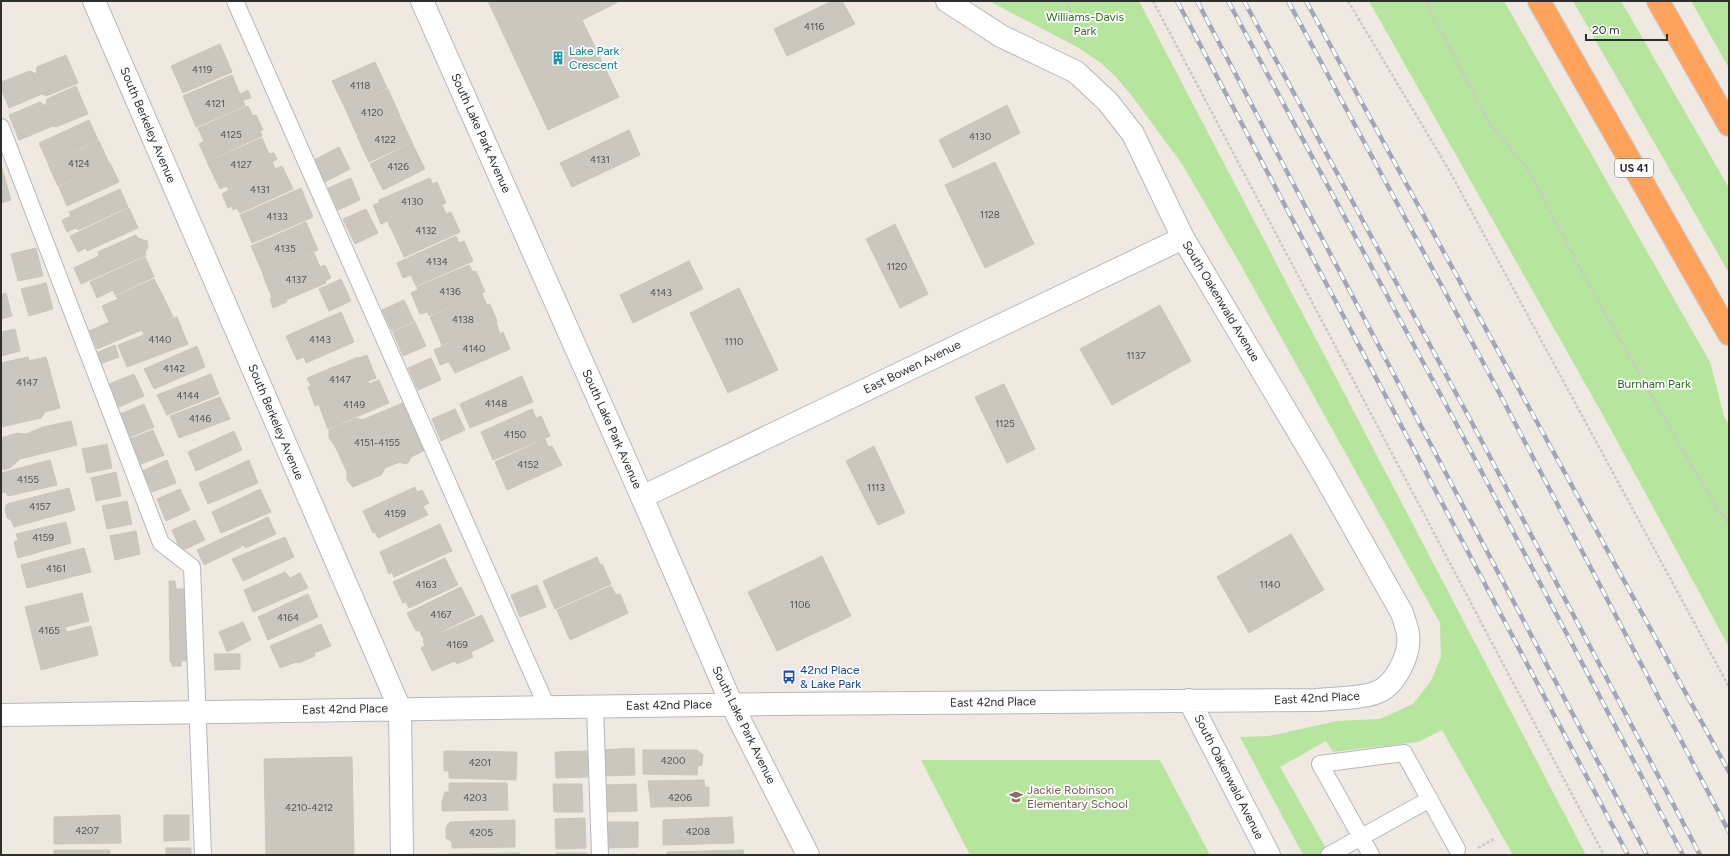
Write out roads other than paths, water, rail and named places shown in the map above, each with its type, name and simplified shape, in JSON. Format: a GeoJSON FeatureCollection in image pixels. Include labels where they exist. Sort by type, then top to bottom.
{"type":"FeatureCollection","features":[{"type":"Feature","properties":{"kind":"highway","name":"US 41"},"geometry":{"type":"LineString","coordinates":[[1539,1],[1729,334]]}},
{"type":"Feature","properties":{"kind":"highway"},"geometry":{"type":"LineString","coordinates":[[1658,1],[1729,125]]}},
{"type":"Feature","properties":{"kind":"street","name":"South Berkeley Avenue"},"geometry":{"type":"LineString","coordinates":[[94,1],[400,709],[402,855]]}},
{"type":"Feature","properties":{"kind":"street","name":"South Lake Park Avenue"},"geometry":{"type":"LineString","coordinates":[[422,1],[642,497],[732,705],[808,855]]}},
{"type":"Feature","properties":{"kind":"street","name":"South Oakenwald Avenue"},"geometry":{"type":"LineString","coordinates":[[947,1],[1001,36],[1076,72],[1108,102],[1133,134],[1183,238],[1323,474],[1402,613],[1408,636],[1405,655],[1399,671]]}},
{"type":"Feature","properties":{"kind":"street","name":"East Bowen Avenue"},"geometry":{"type":"LineString","coordinates":[[642,497],[1183,238]]}},
{"type":"Feature","properties":{"kind":"street","name":"East 42nd Place"},"geometry":{"type":"LineString","coordinates":[[1,714],[595,706],[1309,700],[1359,696],[1377,692],[1392,682],[1399,671]]}},
{"type":"Feature","properties":{"kind":"street","name":"South Oakenwald Avenue"},"geometry":{"type":"LineString","coordinates":[[1189,700],[1269,855]]}},
{"type":"Feature","properties":{"kind":"lane"},"geometry":{"type":"LineString","coordinates":[[235,1],[547,707]]}},
{"type":"Feature","properties":{"kind":"lane"},"geometry":{"type":"LineString","coordinates":[[1,127],[161,543],[192,567],[203,855]]}},
{"type":"Feature","properties":{"kind":"lane"},"geometry":{"type":"LineString","coordinates":[[595,706],[600,855]]}},
{"type":"Feature","properties":{"kind":"lane"},"geometry":{"type":"LineString","coordinates":[[1371,855],[1320,764],[1404,753],[1457,849]]}},
{"type":"Feature","properties":{"kind":"lane"},"geometry":{"type":"LineString","coordinates":[[1329,855],[1430,799]]}},
{"type":"Feature","properties":{"kind":"railway"},"geometry":{"type":"LineString","coordinates":[[1177,1],[1628,855]]}},
{"type":"Feature","properties":{"kind":"railway"},"geometry":{"type":"LineString","coordinates":[[1197,1],[1647,855]]}},
{"type":"Feature","properties":{"kind":"railway"},"geometry":{"type":"LineString","coordinates":[[1228,1],[1458,427],[1683,855]]}},
{"type":"Feature","properties":{"kind":"railway"},"geometry":{"type":"LineString","coordinates":[[1244,1],[1471,421],[1700,855]]}},
{"type":"Feature","properties":{"kind":"railway"},"geometry":{"type":"LineString","coordinates":[[1288,1],[1493,381],[1729,832]]}},
{"type":"Feature","properties":{"kind":"railway"},"geometry":{"type":"LineString","coordinates":[[1306,1],[1729,772]]}},
{"type":"Feature","properties":{"kind":"place","name":"Lake Park Crescent"},"geometry":{"type":"Point","coordinates":[558,58]}},
{"type":"Feature","properties":{"kind":"place","name":"42nd Place & Lake Park"},"geometry":{"type":"Point","coordinates":[789,677]}},
{"type":"Feature","properties":{"kind":"place","name":"Jackie Robinson Elementary School"},"geometry":{"type":"Point","coordinates":[1016,797]}},
{"type":"Feature","properties":{"kind":"park label","name":"Williams-Davis Park"},"geometry":{"type":"Point","coordinates":[1085,24]}},
{"type":"Feature","properties":{"kind":"park label","name":"Burnham Park"},"geometry":{"type":"Point","coordinates":[1654,384]}}]}
